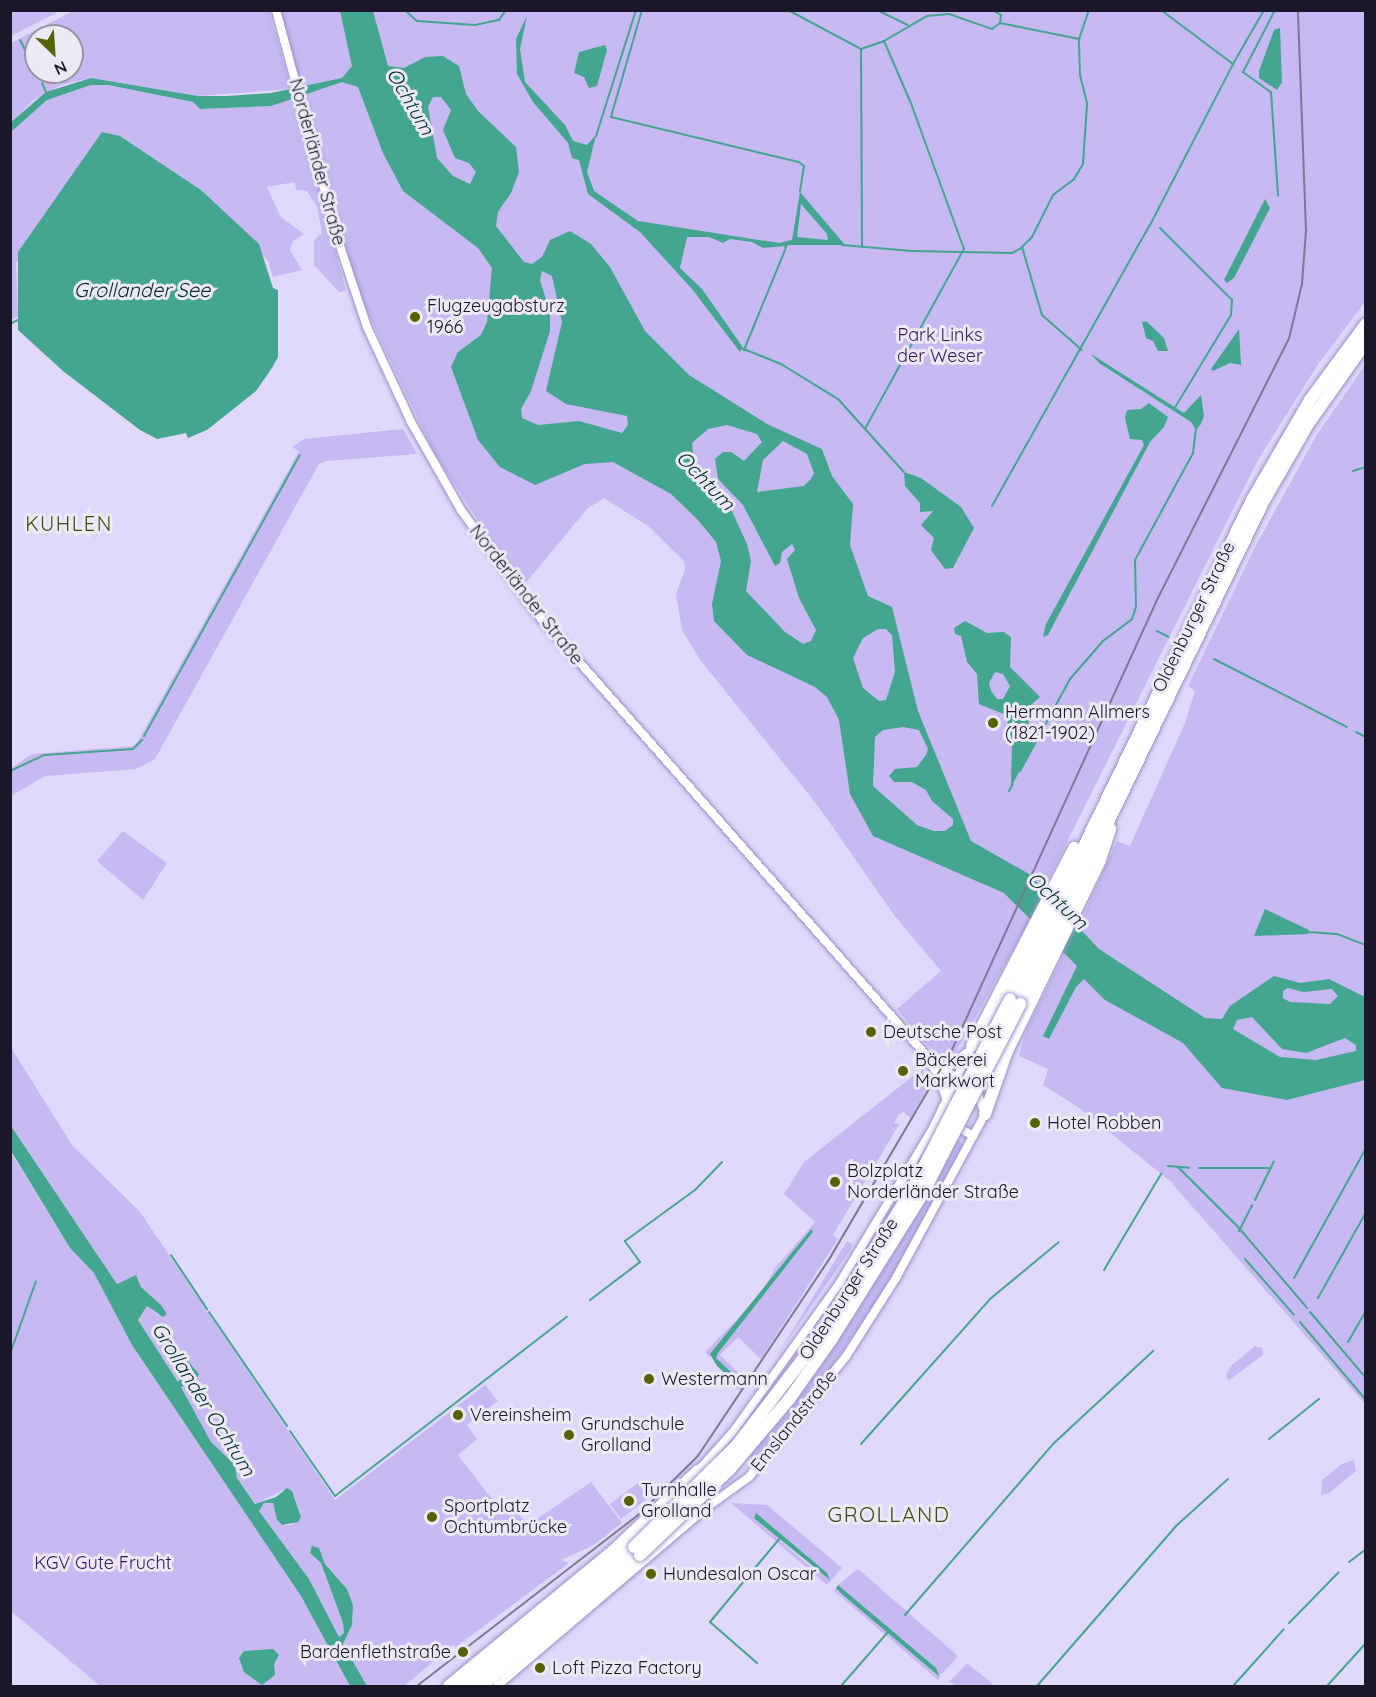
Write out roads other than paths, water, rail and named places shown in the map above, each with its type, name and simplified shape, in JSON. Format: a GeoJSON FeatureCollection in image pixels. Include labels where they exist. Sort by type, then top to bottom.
{"type":"FeatureCollection","features":[{"type":"Feature","properties":{"kind":"highway","name":"Oldenburger Straße"},"geometry":{"type":"LineString","coordinates":[[481,1686],[637,1551],[737,1445],[823,1333],[914,1188],[1015,1001],[1257,491],[1310,400],[1365,324]]}},
{"type":"Feature","properties":{"kind":"highway","name":"Oldenburger Straße"},"geometry":{"type":"LineString","coordinates":[[1103,819],[1263,502],[1314,415],[1365,342]]}},
{"type":"Feature","properties":{"kind":"highway"},"geometry":{"type":"LineString","coordinates":[[985,1114],[1045,940],[1064,901],[1083,831],[1103,819]]}},
{"type":"Feature","properties":{"kind":"highway"},"geometry":{"type":"LineString","coordinates":[[972,1046],[1045,940]]}},
{"type":"Feature","properties":{"kind":"highway"},"geometry":{"type":"LineString","coordinates":[[449,1686],[611,1553],[698,1471]]}},
{"type":"Feature","properties":{"kind":"highway","name":"Oldenburger Straße"},"geometry":{"type":"LineString","coordinates":[[465,1686],[637,1551]]}},
{"type":"Feature","properties":{"kind":"street","name":"Norderländer Straße"},"geometry":{"type":"LineString","coordinates":[[276,10],[338,240],[367,327],[411,422],[461,510],[540,618],[924,1053],[939,1076],[955,1126],[974,1136]]}},
{"type":"Feature","properties":{"kind":"street"},"geometry":{"type":"LineString","coordinates":[[945,1070],[961,1061],[972,1046]]}},
{"type":"Feature","properties":{"kind":"street"},"geometry":{"type":"LineString","coordinates":[[698,1471],[733,1432],[839,1284],[946,1103],[972,1046]]}},
{"type":"Feature","properties":{"kind":"street","name":"Norderländer Straße"},"geometry":{"type":"LineString","coordinates":[[924,1053],[978,1095],[985,1114]]}},
{"type":"Feature","properties":{"kind":"street","name":"Emslandstraße"},"geometry":{"type":"LineString","coordinates":[[497,1686],[766,1459],[819,1394],[873,1316],[985,1114]]}},
{"type":"Feature","properties":{"kind":"water","name":"Ochtum"},"geometry":{"type":"Polygon","coordinates":[[[340,11],[373,11],[388,66],[404,68],[425,57],[443,56],[459,66],[466,94],[478,111],[516,147],[519,172],[511,193],[498,212],[496,226],[524,262],[532,264],[542,257],[550,240],[570,231],[591,244],[610,267],[645,331],[689,375],[769,425],[822,449],[832,476],[853,504],[850,545],[868,596],[892,607],[918,711],[971,841],[1029,874],[1099,949],[1205,1018],[1222,1019],[1230,1006],[1274,976],[1300,983],[1329,979],[1365,997],[1365,1080],[1287,1100],[1222,1088],[1183,1043],[1105,1000],[1084,979],[1076,987],[1049,1039],[1043,1036],[1077,966],[1004,893],[873,836],[850,794],[839,720],[827,697],[815,687],[747,655],[714,621],[712,604],[721,561],[716,542],[697,519],[671,494],[613,462],[585,464],[535,485],[500,467],[478,440],[451,367],[458,352],[481,335],[487,322],[492,268],[478,248],[403,191],[383,153],[358,87],[342,82],[271,106],[200,109],[193,102],[108,85],[91,85],[47,100],[11,132],[11,122],[46,92],[72,84],[84,84],[84,80],[91,78],[198,96],[227,96],[271,93],[342,78],[352,66],[340,11]],[[433,97],[428,107],[437,158],[453,176],[470,184],[476,172],[469,163],[455,158],[443,130],[451,110],[441,97],[433,97]],[[542,271],[540,280],[550,313],[550,331],[531,391],[521,409],[522,418],[538,425],[579,421],[622,433],[628,425],[627,416],[566,404],[546,391],[562,322],[552,276],[542,271]],[[727,425],[708,429],[692,443],[694,462],[730,507],[747,544],[751,561],[746,591],[785,632],[803,644],[811,641],[816,630],[799,598],[787,559],[795,550],[792,544],[782,552],[780,563],[775,566],[743,505],[718,479],[715,459],[723,452],[731,452],[744,461],[762,442],[757,434],[727,425]],[[783,441],[763,460],[757,492],[804,486],[814,473],[807,454],[783,441]],[[878,629],[863,638],[853,658],[863,688],[879,701],[886,700],[895,672],[892,635],[886,629],[878,629]],[[903,727],[883,730],[875,737],[873,786],[917,825],[934,831],[945,831],[953,825],[953,819],[932,801],[926,790],[912,782],[894,782],[889,776],[895,769],[917,767],[926,755],[928,749],[919,730],[903,727]],[[1288,988],[1283,991],[1283,998],[1290,1002],[1330,1004],[1338,996],[1332,989],[1303,992],[1288,988]],[[1252,1017],[1237,1020],[1233,1029],[1280,1057],[1316,1060],[1356,1051],[1356,1045],[1345,1038],[1306,1053],[1282,1049],[1252,1017]]]}},
{"type":"Feature","properties":{"kind":"water"},"geometry":{"type":"Polygon","coordinates":[[[527,16],[520,49],[525,82],[565,125],[573,141],[587,145],[596,135],[587,172],[594,191],[638,221],[779,243],[792,240],[800,192],[845,245],[788,245],[785,251],[784,246],[763,248],[752,242],[730,239],[723,243],[709,237],[687,237],[680,268],[702,289],[742,346],[740,352],[692,289],[640,232],[588,194],[579,160],[572,158],[568,143],[533,102],[517,74],[516,39],[527,16]],[[801,204],[797,237],[828,240],[827,234],[801,204]]]}},
{"type":"Feature","properties":{"kind":"water"},"geometry":{"type":"Polygon","coordinates":[[[1280,28],[1282,82],[1277,90],[1259,78],[1259,71],[1274,30],[1280,28]]]}},
{"type":"Feature","properties":{"kind":"water"},"geometry":{"type":"Polygon","coordinates":[[[605,45],[607,50],[597,86],[589,88],[584,77],[574,73],[579,52],[605,45]]]}},
{"type":"Feature","properties":{"kind":"water","name":"Grollander See"},"geometry":{"type":"Polygon","coordinates":[[[102,132],[120,136],[201,190],[259,244],[273,288],[278,290],[278,357],[272,368],[256,391],[207,430],[188,438],[186,433],[157,439],[140,430],[63,371],[18,330],[18,252],[102,132]]]}},
{"type":"Feature","properties":{"kind":"water"},"geometry":{"type":"Polygon","coordinates":[[[1265,199],[1270,208],[1234,278],[1227,283],[1224,280],[1265,199]]]}},
{"type":"Feature","properties":{"kind":"water"},"geometry":{"type":"Polygon","coordinates":[[[1146,321],[1164,338],[1168,351],[1158,351],[1153,341],[1146,338],[1142,322],[1146,321]]]}},
{"type":"Feature","properties":{"kind":"water"},"geometry":{"type":"Polygon","coordinates":[[[1239,329],[1241,365],[1230,363],[1213,371],[1211,369],[1239,329]]]}},
{"type":"Feature","properties":{"kind":"water"},"geometry":{"type":"Polygon","coordinates":[[[1091,354],[1184,413],[1201,395],[1204,416],[1201,424],[1196,430],[1191,422],[1099,363],[1091,354]]]}},
{"type":"Feature","properties":{"kind":"water"},"geometry":{"type":"Polygon","coordinates":[[[1149,403],[1168,417],[1164,427],[1150,442],[1048,635],[1043,637],[1046,624],[1144,445],[1142,440],[1130,439],[1125,418],[1127,410],[1141,409],[1149,403]]]}},
{"type":"Feature","properties":{"kind":"water"},"geometry":{"type":"Polygon","coordinates":[[[904,472],[921,478],[961,507],[974,528],[953,568],[945,569],[931,550],[934,538],[921,525],[933,511],[920,512],[920,503],[905,486],[904,472]]]}},
{"type":"Feature","properties":{"kind":"water"},"geometry":{"type":"Polygon","coordinates":[[[965,621],[987,633],[1004,632],[1011,637],[1010,667],[1040,697],[1029,707],[1028,736],[1034,744],[1011,787],[1012,741],[1006,715],[979,704],[977,674],[967,662],[961,636],[955,634],[954,628],[965,621]],[[995,672],[989,683],[997,699],[1003,699],[1010,686],[1003,674],[995,672]]]}},
{"type":"Feature","properties":{"kind":"water"},"geometry":{"type":"Polygon","coordinates":[[[1265,909],[1309,930],[1308,934],[1254,936],[1265,909]]]}},
{"type":"Feature","properties":{"kind":"water"},"geometry":{"type":"Polygon","coordinates":[[[11,1126],[117,1284],[136,1275],[141,1287],[161,1305],[167,1314],[163,1317],[147,1306],[138,1320],[178,1382],[185,1372],[179,1364],[182,1361],[187,1360],[199,1374],[196,1380],[181,1387],[211,1442],[235,1465],[237,1478],[255,1504],[276,1497],[287,1488],[292,1491],[301,1517],[298,1522],[282,1525],[277,1520],[273,1503],[264,1503],[259,1511],[309,1579],[339,1637],[344,1633],[343,1623],[321,1563],[310,1553],[312,1546],[319,1548],[325,1564],[347,1589],[353,1605],[352,1625],[343,1644],[367,1686],[350,1686],[301,1596],[132,1345],[94,1273],[70,1248],[11,1151],[11,1126]]]}},
{"type":"Feature","properties":{"kind":"water"},"geometry":{"type":"Polygon","coordinates":[[[811,1229],[813,1232],[718,1353],[716,1358],[745,1385],[742,1388],[717,1366],[710,1354],[811,1229]]]}},
{"type":"Feature","properties":{"kind":"water"},"geometry":{"type":"Polygon","coordinates":[[[756,1513],[827,1573],[830,1580],[754,1518],[756,1513]]]}},
{"type":"Feature","properties":{"kind":"water"},"geometry":{"type":"Polygon","coordinates":[[[838,1585],[936,1668],[940,1677],[843,1595],[836,1588],[838,1585]]]}},
{"type":"Feature","properties":{"kind":"water"},"geometry":{"type":"Polygon","coordinates":[[[273,1649],[279,1655],[274,1664],[275,1675],[262,1685],[244,1672],[239,1658],[244,1651],[273,1649]]]}},
{"type":"Feature","properties":{"kind":"waterway"},"geometry":{"type":"LineString","coordinates":[[405,10],[417,21],[475,25],[499,20],[506,10]]}},
{"type":"Feature","properties":{"kind":"waterway"},"geometry":{"type":"LineString","coordinates":[[596,136],[636,10]]}},
{"type":"Feature","properties":{"kind":"waterway"},"geometry":{"type":"LineString","coordinates":[[642,10],[611,117],[799,162],[804,166],[800,192]]}},
{"type":"Feature","properties":{"kind":"waterway"},"geometry":{"type":"LineString","coordinates":[[788,10],[861,49],[884,41],[927,16],[949,14],[992,29],[1000,23],[1079,39]]}},
{"type":"Feature","properties":{"kind":"waterway"},"geometry":{"type":"LineString","coordinates":[[877,10],[908,25]]}},
{"type":"Feature","properties":{"kind":"waterway"},"geometry":{"type":"LineString","coordinates":[[992,10],[1001,15],[1000,23]]}},
{"type":"Feature","properties":{"kind":"waterway"},"geometry":{"type":"LineString","coordinates":[[842,245],[912,251],[1012,253],[1020,249],[1032,237],[1053,195],[1074,179],[1083,164],[1087,103],[1080,74],[1079,39],[1089,10]]}},
{"type":"Feature","properties":{"kind":"waterway"},"geometry":{"type":"LineString","coordinates":[[992,506],[1150,225],[1233,64],[1161,10]]}},
{"type":"Feature","properties":{"kind":"waterway"},"geometry":{"type":"LineString","coordinates":[[1233,64],[1264,10]]}},
{"type":"Feature","properties":{"kind":"waterway"},"geometry":{"type":"LineString","coordinates":[[1275,10],[1243,72],[1271,92],[1278,196]]}},
{"type":"Feature","properties":{"kind":"waterway"},"geometry":{"type":"LineString","coordinates":[[20,40],[24,48]]}},
{"type":"Feature","properties":{"kind":"waterway"},"geometry":{"type":"LineString","coordinates":[[866,427],[964,249],[910,101],[884,41]]}},
{"type":"Feature","properties":{"kind":"waterway"},"geometry":{"type":"LineString","coordinates":[[861,49],[862,246]]}},
{"type":"Feature","properties":{"kind":"waterway"},"geometry":{"type":"LineString","coordinates":[[42,84],[47,94]]}},
{"type":"Feature","properties":{"kind":"waterway"},"geometry":{"type":"LineString","coordinates":[[1160,228],[1232,300],[1231,315],[1174,409]]}},
{"type":"Feature","properties":{"kind":"waterway"},"geometry":{"type":"LineString","coordinates":[[1022,247],[1042,315],[1082,350]]}},
{"type":"Feature","properties":{"kind":"waterway"},"geometry":{"type":"LineString","coordinates":[[744,350],[785,250]]}},
{"type":"Feature","properties":{"kind":"waterway"},"geometry":{"type":"LineString","coordinates":[[10,324],[18,320]]}},
{"type":"Feature","properties":{"kind":"waterway"},"geometry":{"type":"LineString","coordinates":[[741,348],[781,364],[838,399],[904,472]]}},
{"type":"Feature","properties":{"kind":"waterway"},"geometry":{"type":"LineString","coordinates":[[1020,771],[1070,679],[1103,641],[1132,619],[1136,607],[1135,560],[1193,453],[1196,428]]}},
{"type":"Feature","properties":{"kind":"waterway"},"geometry":{"type":"LineString","coordinates":[[144,736],[300,455]]}},
{"type":"Feature","properties":{"kind":"waterway"},"geometry":{"type":"LineString","coordinates":[[1353,471],[1366,467]]}},
{"type":"Feature","properties":{"kind":"waterway"},"geometry":{"type":"LineString","coordinates":[[1157,631],[1169,637]]}},
{"type":"Feature","properties":{"kind":"waterway"},"geometry":{"type":"LineString","coordinates":[[1214,659],[1347,727]]}},
{"type":"Feature","properties":{"kind":"waterway"},"geometry":{"type":"LineString","coordinates":[[1356,732],[1366,737]]}},
{"type":"Feature","properties":{"kind":"waterway"},"geometry":{"type":"LineString","coordinates":[[10,771],[45,755],[133,749],[142,740]]}},
{"type":"Feature","properties":{"kind":"waterway"},"geometry":{"type":"LineString","coordinates":[[1009,791],[1013,784]]}},
{"type":"Feature","properties":{"kind":"waterway"},"geometry":{"type":"LineString","coordinates":[[1308,932],[1337,934],[1366,945]]}},
{"type":"Feature","properties":{"kind":"waterway"},"geometry":{"type":"LineString","coordinates":[[1294,1278],[1366,1148]]}},
{"type":"Feature","properties":{"kind":"waterway"},"geometry":{"type":"LineString","coordinates":[[1255,1200],[1274,1161]]}},
{"type":"Feature","properties":{"kind":"waterway"},"geometry":{"type":"LineString","coordinates":[[590,1300],[640,1262],[625,1241],[695,1190],[722,1162]]}},
{"type":"Feature","properties":{"kind":"waterway"},"geometry":{"type":"LineString","coordinates":[[1168,1166],[1189,1168]]}},
{"type":"Feature","properties":{"kind":"waterway"},"geometry":{"type":"LineString","coordinates":[[1178,1167],[1239,1228],[1307,1308]]}},
{"type":"Feature","properties":{"kind":"waterway"},"geometry":{"type":"LineString","coordinates":[[1199,1168],[1271,1168]]}},
{"type":"Feature","properties":{"kind":"waterway"},"geometry":{"type":"LineString","coordinates":[[1104,1270],[1161,1174]]}},
{"type":"Feature","properties":{"kind":"waterway"},"geometry":{"type":"LineString","coordinates":[[1239,1231],[1252,1205]]}},
{"type":"Feature","properties":{"kind":"waterway"},"geometry":{"type":"LineString","coordinates":[[1318,1298],[1366,1212]]}},
{"type":"Feature","properties":{"kind":"waterway"},"geometry":{"type":"LineString","coordinates":[[861,1444],[990,1299],[1059,1242]]}},
{"type":"Feature","properties":{"kind":"waterway"},"geometry":{"type":"LineString","coordinates":[[171,1255],[207,1309]]}},
{"type":"Feature","properties":{"kind":"waterway"},"geometry":{"type":"LineString","coordinates":[[1245,1259],[1294,1315]]}},
{"type":"Feature","properties":{"kind":"waterway"},"geometry":{"type":"LineString","coordinates":[[10,1354],[36,1281]]}},
{"type":"Feature","properties":{"kind":"waterway"},"geometry":{"type":"LineString","coordinates":[[1348,1342],[1366,1311]]}},
{"type":"Feature","properties":{"kind":"waterway"},"geometry":{"type":"LineString","coordinates":[[209,1312],[287,1426]]}},
{"type":"Feature","properties":{"kind":"waterway"},"geometry":{"type":"LineString","coordinates":[[1310,1312],[1366,1378]]}},
{"type":"Feature","properties":{"kind":"waterway"},"geometry":{"type":"LineString","coordinates":[[290,1431],[335,1496],[567,1317]]}},
{"type":"Feature","properties":{"kind":"waterway"},"geometry":{"type":"LineString","coordinates":[[1300,1322],[1366,1400]]}},
{"type":"Feature","properties":{"kind":"waterway"},"geometry":{"type":"LineString","coordinates":[[905,1615],[1053,1444],[1153,1351]]}},
{"type":"Feature","properties":{"kind":"waterway"},"geometry":{"type":"LineString","coordinates":[[1269,1439],[1319,1399]]}},
{"type":"Feature","properties":{"kind":"waterway"},"geometry":{"type":"LineString","coordinates":[[1037,1686],[1176,1526],[1228,1479]]}},
{"type":"Feature","properties":{"kind":"waterway"},"geometry":{"type":"LineString","coordinates":[[757,1663],[710,1622],[780,1538]]}},
{"type":"Feature","properties":{"kind":"waterway"},"geometry":{"type":"LineString","coordinates":[[1349,1562],[1366,1549]]}},
{"type":"Feature","properties":{"kind":"waterway"},"geometry":{"type":"LineString","coordinates":[[1289,1623],[1339,1572]]}},
{"type":"Feature","properties":{"kind":"waterway"},"geometry":{"type":"LineString","coordinates":[[1233,1686],[1284,1629]]}},
{"type":"Feature","properties":{"kind":"waterway"},"geometry":{"type":"LineString","coordinates":[[841,1686],[888,1632]]}},
{"type":"Feature","properties":{"kind":"waterway"},"geometry":{"type":"LineString","coordinates":[[1327,1686],[1366,1643]]}},
{"type":"Feature","properties":{"kind":"tram line"},"geometry":{"type":"LineString","coordinates":[[417,1686],[638,1515],[698,1456],[830,1258],[952,1050],[1157,600],[1289,339],[1302,284],[1306,231],[1298,10]]}},
{"type":"Feature","properties":{"kind":"place","name":"Flugzeugabsturz 1966"},"geometry":{"type":"Point","coordinates":[415,317]}},
{"type":"Feature","properties":{"kind":"place","name":"Hermann Allmers (1821-1902)"},"geometry":{"type":"Point","coordinates":[993,723]}},
{"type":"Feature","properties":{"kind":"place","name":"Deutsche Post"},"geometry":{"type":"Point","coordinates":[871,1032]}},
{"type":"Feature","properties":{"kind":"place","name":"Bäckerei Markwort"},"geometry":{"type":"Point","coordinates":[903,1071]}},
{"type":"Feature","properties":{"kind":"place","name":"Hotel Robben"},"geometry":{"type":"Point","coordinates":[1035,1123]}},
{"type":"Feature","properties":{"kind":"place","name":"Bolzplatz Norderländer Straße"},"geometry":{"type":"Point","coordinates":[835,1182]}},
{"type":"Feature","properties":{"kind":"place","name":"Westermann"},"geometry":{"type":"Point","coordinates":[649,1379]}},
{"type":"Feature","properties":{"kind":"place","name":"Vereinsheim"},"geometry":{"type":"Point","coordinates":[458,1415]}},
{"type":"Feature","properties":{"kind":"place","name":"Grundschule Grolland"},"geometry":{"type":"Point","coordinates":[569,1435]}},
{"type":"Feature","properties":{"kind":"place","name":"Turnhalle Grolland"},"geometry":{"type":"Point","coordinates":[629,1501]}},
{"type":"Feature","properties":{"kind":"place","name":"Sportplatz Ochtumbrücke"},"geometry":{"type":"Point","coordinates":[432,1517]}},
{"type":"Feature","properties":{"kind":"place","name":"Hundesalon Oscar"},"geometry":{"type":"Point","coordinates":[651,1574]}},
{"type":"Feature","properties":{"kind":"place","name":"Bardenflethstraße"},"geometry":{"type":"Point","coordinates":[463,1652]}},
{"type":"Feature","properties":{"kind":"place","name":"Loft Pizza Factory"},"geometry":{"type":"Point","coordinates":[540,1668]}},
{"type":"Feature","properties":{"kind":"district","name":"KUHLEN"},"geometry":{"type":"Point","coordinates":[69,523]}},
{"type":"Feature","properties":{"kind":"district","name":"GROLLAND"},"geometry":{"type":"Point","coordinates":[889,1514]}},
{"type":"Feature","properties":{"kind":"park label","name":"Park Links der Weser"},"geometry":{"type":"Point","coordinates":[940,346]}},
{"type":"Feature","properties":{"kind":"park label","name":"KGV Gute Frucht"},"geometry":{"type":"Point","coordinates":[103,1563]}},
{"type":"Feature","properties":{"kind":"water label","name":"Grollander Ochtum"},"geometry":{"type":"Point","coordinates":[204,1399]}}]}
